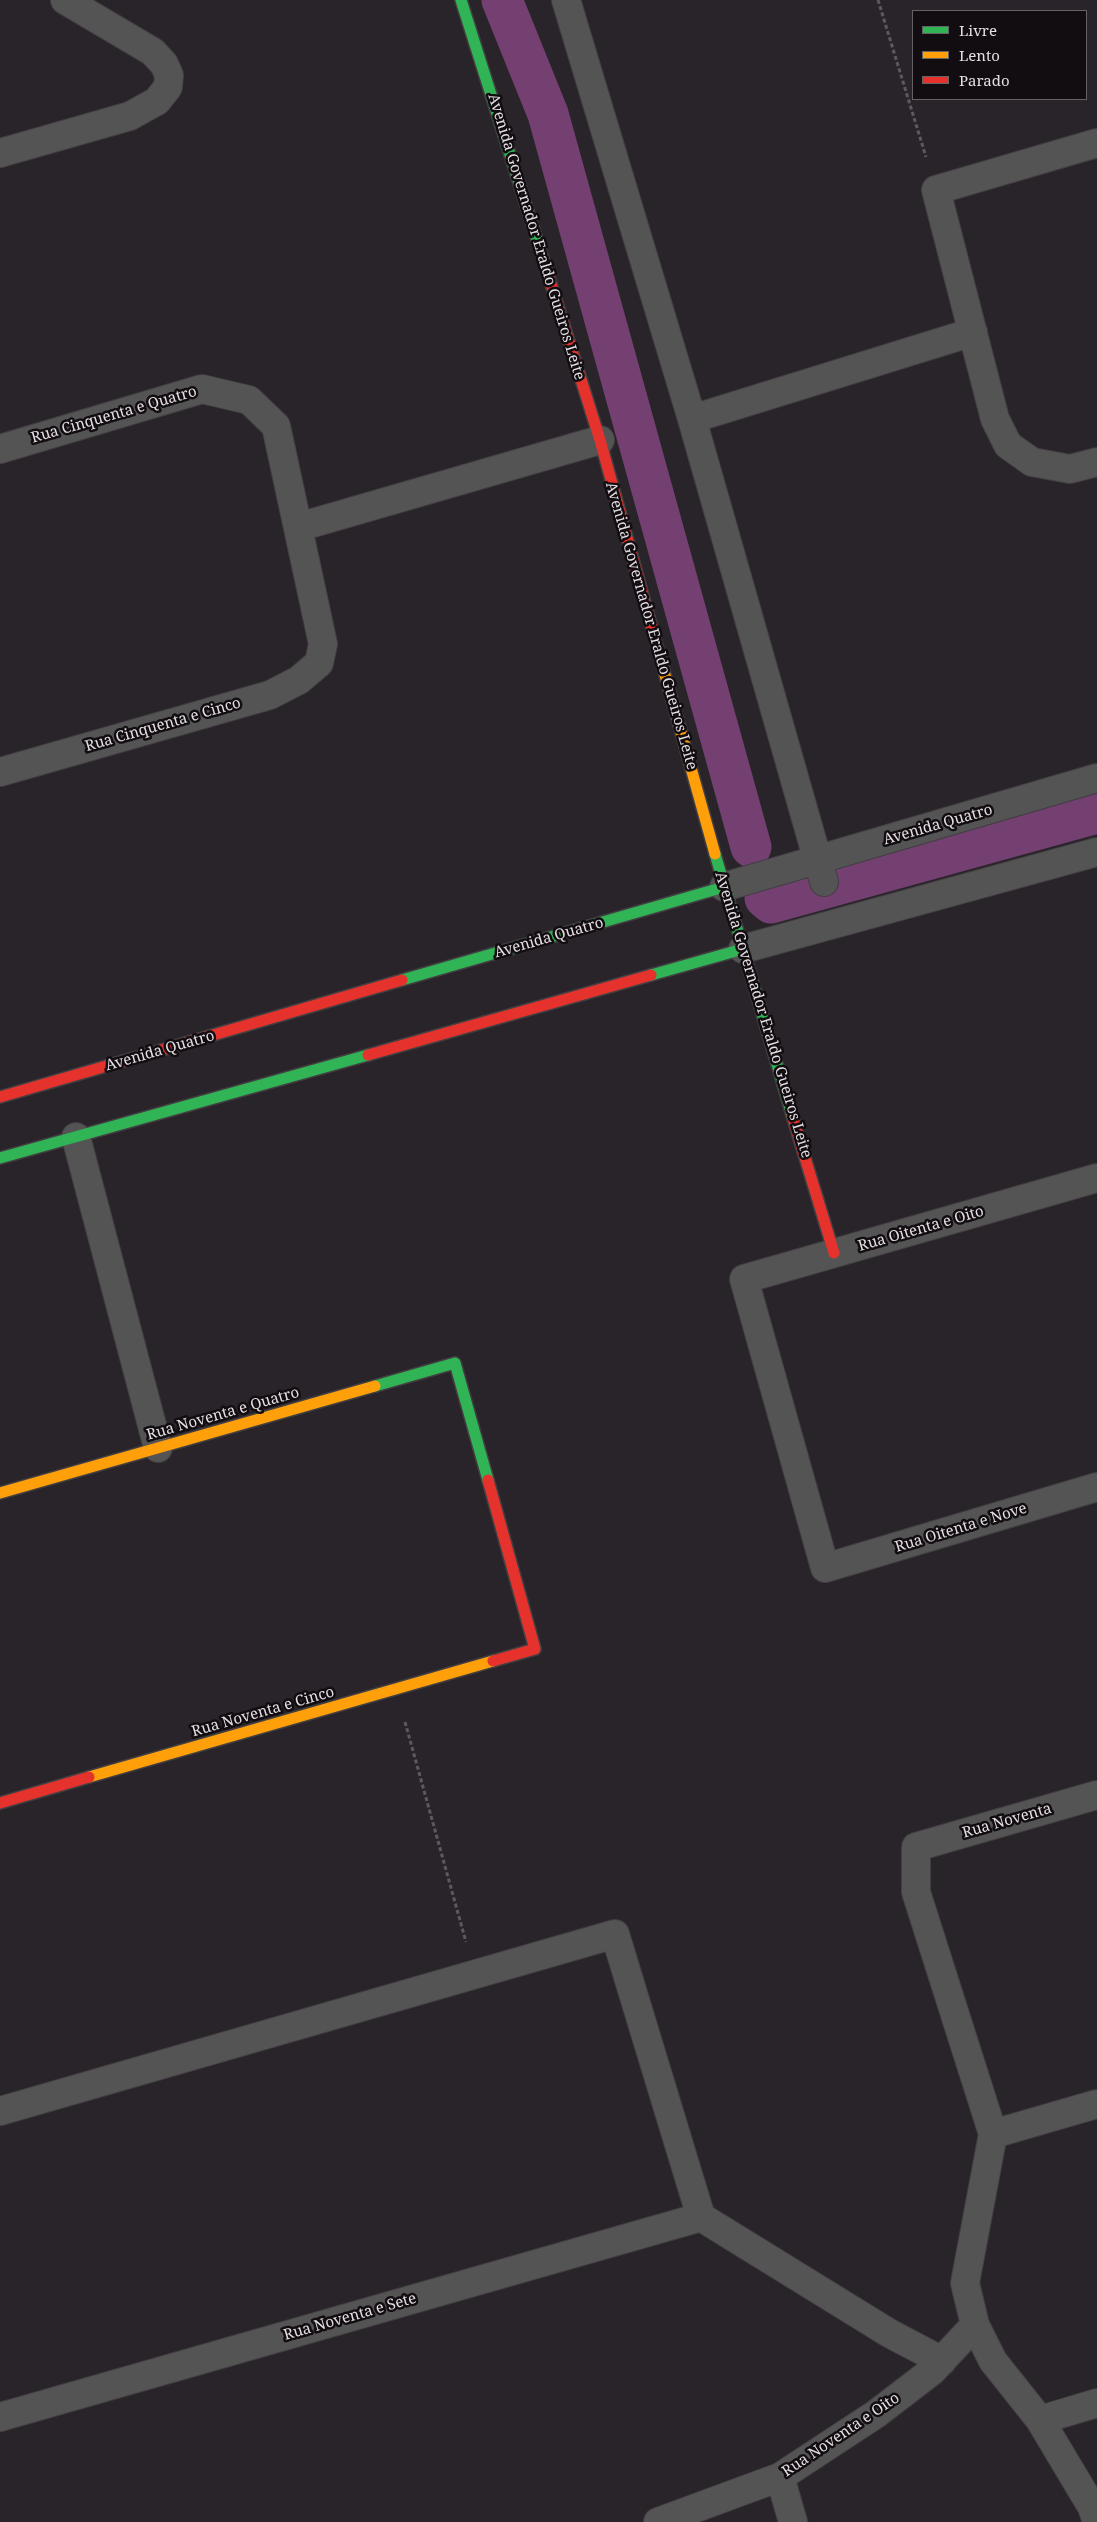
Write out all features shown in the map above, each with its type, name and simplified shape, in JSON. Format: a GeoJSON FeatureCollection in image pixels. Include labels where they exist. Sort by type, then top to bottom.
{"type":"FeatureCollection","features":[{"type":"Feature","properties":{"kind":"street"},"geometry":{"type":"LineString","coordinates":[[0,153],[130,116],[158,101],[168,87],[169,75],[164,64],[153,52],[65,0]]}},
{"type":"Feature","properties":{"kind":"street","name":"Avenida Governador Eraldo Gueiros Leite"},"geometry":{"type":"LineString","coordinates":[[461,0],[600,440],[724,887],[834,1254]]}},
{"type":"Feature","properties":{"kind":"street"},"geometry":{"type":"LineString","coordinates":[[566,0],[692,419],[823,879],[838,922]]}},
{"type":"Feature","properties":{"kind":"street"},"geometry":{"type":"LineString","coordinates":[[1097,143],[936,190],[995,419],[1008,445],[1032,462],[1070,469],[1097,462]]}},
{"type":"Feature","properties":{"kind":"street"},"geometry":{"type":"LineString","coordinates":[[692,419],[973,332]]}},
{"type":"Feature","properties":{"kind":"street","name":"Rua Cinquenta e Quatro"},"geometry":{"type":"LineString","coordinates":[[0,449],[202,389],[249,400],[276,426],[323,644],[319,663]]}},
{"type":"Feature","properties":{"kind":"street"},"geometry":{"type":"LineString","coordinates":[[299,527],[600,440]]}},
{"type":"Feature","properties":{"kind":"street","name":"Rua Cinquenta e Cinco"},"geometry":{"type":"LineString","coordinates":[[0,772],[270,694],[299,680],[319,663]]}},
{"type":"Feature","properties":{"kind":"street","name":"Avenida Quatro"},"geometry":{"type":"LineString","coordinates":[[0,1097],[724,887],[823,879],[1097,778]]}},
{"type":"Feature","properties":{"kind":"street"},"geometry":{"type":"LineString","coordinates":[[0,1158],[838,922],[1097,852]]}},
{"type":"Feature","properties":{"kind":"street"},"geometry":{"type":"LineString","coordinates":[[76,1136],[158,1448]]}},
{"type":"Feature","properties":{"kind":"street","name":"Rua Oitenta e Oito"},"geometry":{"type":"LineString","coordinates":[[825,1568],[744,1280],[1097,1178]]}},
{"type":"Feature","properties":{"kind":"street","name":"Rua Noventa e Quatro"},"geometry":{"type":"LineString","coordinates":[[0,1493],[455,1363],[535,1649]]}},
{"type":"Feature","properties":{"kind":"street","name":"Rua Oitenta e Nove"},"geometry":{"type":"LineString","coordinates":[[825,1568],[1097,1487]]}},
{"type":"Feature","properties":{"kind":"street","name":"Rua Noventa e Cinco"},"geometry":{"type":"LineString","coordinates":[[0,1804],[535,1649]]}},
{"type":"Feature","properties":{"kind":"street","name":"Rua Noventa"},"geometry":{"type":"LineString","coordinates":[[993,2134],[916,1892],[916,1847],[1097,1795]]}},
{"type":"Feature","properties":{"kind":"street"},"geometry":{"type":"LineString","coordinates":[[0,2111],[615,1934],[701,2217],[889,2333],[942,2361]]}},
{"type":"Feature","properties":{"kind":"street"},"geometry":{"type":"LineString","coordinates":[[1097,2104],[993,2134],[965,2283],[974,2325],[993,2361],[1040,2420],[1092,2507],[1097,2522]]}},
{"type":"Feature","properties":{"kind":"street","name":"Rua Noventa e Sete"},"geometry":{"type":"LineString","coordinates":[[0,2417],[701,2217]]}},
{"type":"Feature","properties":{"kind":"street","name":"Rua Noventa e Oito"},"geometry":{"type":"LineString","coordinates":[[658,2522],[780,2477],[876,2414],[932,2372],[974,2325]]}},
{"type":"Feature","properties":{"kind":"street"},"geometry":{"type":"LineString","coordinates":[[1040,2420],[1097,2403]]}},
{"type":"Feature","properties":{"kind":"street"},"geometry":{"type":"LineString","coordinates":[[780,2477],[793,2522]]}},
{"type":"Feature","properties":{"kind":"path"},"geometry":{"type":"LineString","coordinates":[[878,0],[936,190]]}},
{"type":"Feature","properties":{"kind":"path"},"geometry":{"type":"LineString","coordinates":[[396,1690],[475,1974]]}},
{"type":"Feature","properties":{"kind":"waterway"},"geometry":{"type":"LineString","coordinates":[[502,0],[548,114],[751,847]]}},
{"type":"Feature","properties":{"kind":"waterway"},"geometry":{"type":"LineString","coordinates":[[765,898],[771,903],[1097,813]]}},
{"type":"Feature","properties":{"kind":"traffic: fast"},"geometry":{"type":"LineString","coordinates":[[461,0],[545,265]]}},
{"type":"Feature","properties":{"kind":"traffic: fast"},"geometry":{"type":"LineString","coordinates":[[715,854],[792,1115]]}},
{"type":"Feature","properties":{"kind":"traffic: fast"},"geometry":{"type":"LineString","coordinates":[[402,980],[724,887]]}},
{"type":"Feature","properties":{"kind":"traffic: fast"},"geometry":{"type":"LineString","coordinates":[[651,975],[743,949]]}},
{"type":"Feature","properties":{"kind":"traffic: fast"},"geometry":{"type":"LineString","coordinates":[[0,1158],[368,1055]]}},
{"type":"Feature","properties":{"kind":"traffic: fast"},"geometry":{"type":"LineString","coordinates":[[375,1386],[455,1363],[488,1480]]}},
{"type":"Feature","properties":{"kind":"traffic: slow"},"geometry":{"type":"LineString","coordinates":[[660,657],[715,854]]}},
{"type":"Feature","properties":{"kind":"traffic: slow"},"geometry":{"type":"LineString","coordinates":[[0,1493],[375,1386]]}},
{"type":"Feature","properties":{"kind":"traffic: slow"},"geometry":{"type":"LineString","coordinates":[[89,1777],[493,1661]]}},
{"type":"Feature","properties":{"kind":"traffic: jam"},"geometry":{"type":"LineString","coordinates":[[545,265],[600,440],[660,657]]}},
{"type":"Feature","properties":{"kind":"traffic: jam"},"geometry":{"type":"LineString","coordinates":[[368,1055],[651,975]]}},
{"type":"Feature","properties":{"kind":"traffic: jam"},"geometry":{"type":"LineString","coordinates":[[0,1097],[402,980]]}},
{"type":"Feature","properties":{"kind":"traffic: jam"},"geometry":{"type":"LineString","coordinates":[[792,1115],[834,1253]]}},
{"type":"Feature","properties":{"kind":"traffic: jam"},"geometry":{"type":"LineString","coordinates":[[488,1480],[535,1649],[493,1661]]}},
{"type":"Feature","properties":{"kind":"traffic: jam"},"geometry":{"type":"LineString","coordinates":[[0,1803],[89,1777]]}}]}
